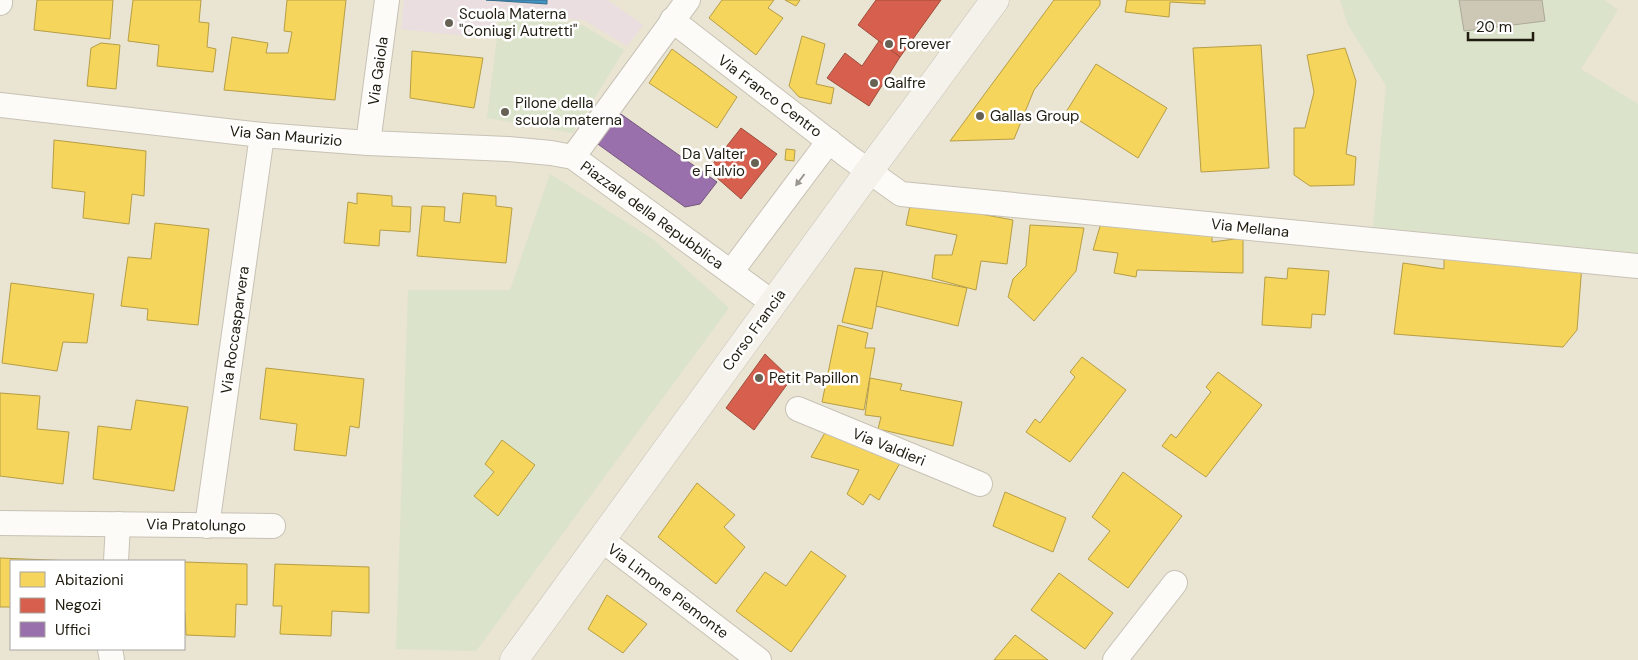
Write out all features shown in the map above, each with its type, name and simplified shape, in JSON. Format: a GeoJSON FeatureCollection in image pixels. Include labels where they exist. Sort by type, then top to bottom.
{"type":"FeatureCollection","features":[{"type":"Feature","properties":{"kind":"main road","name":"Corso Francia"},"geometry":{"type":"LineString","coordinates":[[514,660],[868,171],[995,0]]}},
{"type":"Feature","properties":{"kind":"street","name":"Via Gaiola"},"geometry":{"type":"LineString","coordinates":[[368,142],[387,0]]}},
{"type":"Feature","properties":{"kind":"street"},"geometry":{"type":"LineString","coordinates":[[573,157],[688,0]]}},
{"type":"Feature","properties":{"kind":"street","name":"Via Franco Centro"},"geometry":{"type":"LineString","coordinates":[[672,20],[868,171]]}},
{"type":"Feature","properties":{"kind":"street","name":"Via San Maurizio"},"geometry":{"type":"LineString","coordinates":[[0,105],[262,135],[551,152],[573,157]]}},
{"type":"Feature","properties":{"kind":"street","name":"Via Roccasparvera"},"geometry":{"type":"LineString","coordinates":[[207,526],[262,135]]}},
{"type":"Feature","properties":{"kind":"street","name":"Piazzale della Repubblica"},"geometry":{"type":"LineString","coordinates":[[731,272],[829,141]]}},
{"type":"Feature","properties":{"kind":"street","name":"Piazzale della Repubblica"},"geometry":{"type":"LineString","coordinates":[[573,157],[773,303]]}},
{"type":"Feature","properties":{"kind":"street","name":"Via Mellana"},"geometry":{"type":"LineString","coordinates":[[868,171],[901,194],[1638,266]]}},
{"type":"Feature","properties":{"kind":"street","name":"Via Valdieri"},"geometry":{"type":"LineString","coordinates":[[798,409],[980,484]]}},
{"type":"Feature","properties":{"kind":"street","name":"Via Pratolungo"},"geometry":{"type":"LineString","coordinates":[[0,522],[273,526]]}},
{"type":"Feature","properties":{"kind":"street"},"geometry":{"type":"LineString","coordinates":[[116,560],[118,524]]}},
{"type":"Feature","properties":{"kind":"street","name":"Via Limone Piemonte"},"geometry":{"type":"LineString","coordinates":[[602,540],[759,660]]}},
{"type":"Feature","properties":{"kind":"street"},"geometry":{"type":"LineString","coordinates":[[1115,660],[1174,583]]}},
{"type":"Feature","properties":{"kind":"shaded area","name":"Scuola Materna \"Coniugi Autretti\""},"geometry":{"type":"Polygon","coordinates":[[[404,0],[608,0],[643,25],[627,46],[584,20],[497,13],[494,39],[401,29],[404,0]]]}},
{"type":"Feature","properties":{"kind":"green space"},"geometry":{"type":"Polygon","coordinates":[[[1340,0],[1605,0],[1618,10],[1581,69],[1638,104],[1638,253],[1373,227],[1386,86],[1348,25],[1340,0]]]}},
{"type":"Feature","properties":{"kind":"green space"},"geometry":{"type":"Polygon","coordinates":[[[500,14],[582,25],[624,50],[573,133],[487,118],[500,14]]]}},
{"type":"Feature","properties":{"kind":"green space"},"geometry":{"type":"Polygon","coordinates":[[[550,174],[654,240],[729,308],[476,651],[396,649],[408,290],[510,290],[550,174]]]}},
{"type":"Feature","properties":{"kind":"building: Abitazioni"},"geometry":{"type":"Polygon","coordinates":[[[37,0],[113,0],[110,39],[34,30],[37,0]]]}},
{"type":"Feature","properties":{"kind":"building: Abitazioni"},"geometry":{"type":"Polygon","coordinates":[[[133,0],[201,0],[199,22],[209,23],[207,47],[216,49],[213,72],[157,66],[159,45],[128,41],[133,0]]]}},
{"type":"Feature","properties":{"kind":"building: Abitazioni"},"geometry":{"type":"Polygon","coordinates":[[[287,0],[346,0],[335,100],[224,90],[232,37],[268,43],[266,53],[288,53],[292,32],[284,31],[287,0]]]}},
{"type":"Feature","properties":{"kind":"building: Abitazioni"},"geometry":{"type":"Polygon","coordinates":[[[722,0],[774,0],[768,8],[783,18],[756,55],[709,18],[722,0]]]}},
{"type":"Feature","properties":{"kind":"building: Abitazioni"},"geometry":{"type":"Polygon","coordinates":[[[785,0],[800,0],[796,6],[785,0]]]}},
{"type":"Feature","properties":{"kind":"building: Abitazioni"},"geometry":{"type":"Polygon","coordinates":[[[1054,0],[1100,0],[1100,5],[1034,90],[1014,139],[950,141],[1054,0]]]}},
{"type":"Feature","properties":{"kind":"building: Abitazioni"},"geometry":{"type":"Polygon","coordinates":[[[1127,0],[1205,0],[1205,4],[1170,2],[1169,17],[1125,12],[1127,0]]]}},
{"type":"Feature","properties":{"kind":"building: Abitazioni"},"geometry":{"type":"Polygon","coordinates":[[[802,36],[825,44],[816,84],[834,88],[831,104],[799,97],[789,86],[802,36]]]}},
{"type":"Feature","properties":{"kind":"building: Abitazioni"},"geometry":{"type":"Polygon","coordinates":[[[101,43],[120,45],[116,89],[87,86],[91,48],[101,43]]]}},
{"type":"Feature","properties":{"kind":"building: Abitazioni"},"geometry":{"type":"Polygon","coordinates":[[[1261,45],[1269,168],[1201,172],[1193,48],[1261,45]]]}},
{"type":"Feature","properties":{"kind":"building: Abitazioni"},"geometry":{"type":"Polygon","coordinates":[[[1345,48],[1356,81],[1346,154],[1356,157],[1354,185],[1310,186],[1294,175],[1294,128],[1305,128],[1314,92],[1307,55],[1345,48]]]}},
{"type":"Feature","properties":{"kind":"building: Abitazioni"},"geometry":{"type":"Polygon","coordinates":[[[672,49],[737,97],[717,128],[649,83],[672,49]]]}},
{"type":"Feature","properties":{"kind":"building: Abitazioni"},"geometry":{"type":"Polygon","coordinates":[[[412,51],[483,58],[474,108],[410,98],[412,51]]]}},
{"type":"Feature","properties":{"kind":"building: Abitazioni"},"geometry":{"type":"Polygon","coordinates":[[[1096,64],[1167,108],[1138,158],[1066,112],[1096,64]]]}},
{"type":"Feature","properties":{"kind":"building: Abitazioni"},"geometry":{"type":"Polygon","coordinates":[[[54,140],[146,151],[144,196],[132,194],[129,224],[83,218],[85,192],[52,188],[54,140]]]}},
{"type":"Feature","properties":{"kind":"building: Abitazioni"},"geometry":{"type":"Polygon","coordinates":[[[786,149],[795,150],[794,161],[785,160],[786,149]]]}},
{"type":"Feature","properties":{"kind":"building: Abitazioni"},"geometry":{"type":"Polygon","coordinates":[[[357,193],[392,196],[392,206],[411,207],[410,232],[380,230],[379,246],[344,243],[348,202],[357,204],[357,193]]]}},
{"type":"Feature","properties":{"kind":"building: Abitazioni"},"geometry":{"type":"Polygon","coordinates":[[[463,193],[496,196],[496,206],[512,208],[506,263],[417,256],[422,206],[445,207],[444,221],[460,223],[463,193]]]}},
{"type":"Feature","properties":{"kind":"building: Abitazioni"},"geometry":{"type":"Polygon","coordinates":[[[911,201],[1013,220],[1007,264],[981,261],[976,290],[932,278],[935,255],[952,255],[957,235],[906,225],[911,201]]]}},
{"type":"Feature","properties":{"kind":"building: Abitazioni"},"geometry":{"type":"Polygon","coordinates":[[[155,223],[209,229],[198,325],[147,320],[148,309],[121,306],[128,257],[151,259],[155,223]]]}},
{"type":"Feature","properties":{"kind":"building: Abitazioni"},"geometry":{"type":"Polygon","coordinates":[[[1101,223],[1212,235],[1212,242],[1243,238],[1243,273],[1137,270],[1136,277],[1114,273],[1118,253],[1093,250],[1101,223]]]}},
{"type":"Feature","properties":{"kind":"building: Abitazioni"},"geometry":{"type":"Polygon","coordinates":[[[1030,225],[1084,228],[1076,271],[1034,321],[1008,297],[1013,279],[1026,266],[1030,225]]]}},
{"type":"Feature","properties":{"kind":"building: Abitazioni"},"geometry":{"type":"Polygon","coordinates":[[[1444,251],[1582,264],[1577,330],[1563,347],[1394,334],[1403,263],[1444,269],[1444,251]]]}},
{"type":"Feature","properties":{"kind":"building: Abitazioni"},"geometry":{"type":"Polygon","coordinates":[[[855,268],[883,271],[872,329],[842,322],[855,268]]]}},
{"type":"Feature","properties":{"kind":"building: Abitazioni"},"geometry":{"type":"Polygon","coordinates":[[[1288,268],[1329,271],[1325,315],[1312,314],[1311,328],[1262,325],[1265,277],[1287,279],[1288,268]]]}},
{"type":"Feature","properties":{"kind":"building: Abitazioni"},"geometry":{"type":"Polygon","coordinates":[[[883,271],[967,288],[958,326],[876,306],[883,271]]]}},
{"type":"Feature","properties":{"kind":"building: Abitazioni"},"geometry":{"type":"Polygon","coordinates":[[[11,283],[94,294],[87,343],[63,342],[57,371],[2,363],[11,283]]]}},
{"type":"Feature","properties":{"kind":"building: Abitazioni"},"geometry":{"type":"Polygon","coordinates":[[[838,325],[868,333],[865,348],[875,348],[864,410],[822,402],[838,325]]]}},
{"type":"Feature","properties":{"kind":"building: Abitazioni"},"geometry":{"type":"Polygon","coordinates":[[[1082,357],[1126,390],[1070,462],[1026,432],[1035,419],[1040,423],[1075,377],[1070,372],[1082,357]]]}},
{"type":"Feature","properties":{"kind":"building: Abitazioni"},"geometry":{"type":"Polygon","coordinates":[[[266,368],[364,379],[359,428],[350,426],[346,456],[294,450],[297,424],[260,419],[266,368]]]}},
{"type":"Feature","properties":{"kind":"building: Abitazioni"},"geometry":{"type":"Polygon","coordinates":[[[1218,372],[1262,405],[1206,477],[1162,446],[1171,434],[1176,438],[1211,392],[1206,387],[1218,372]]]}},
{"type":"Feature","properties":{"kind":"building: Abitazioni"},"geometry":{"type":"Polygon","coordinates":[[[870,378],[902,384],[900,390],[962,402],[953,446],[878,429],[881,417],[865,415],[870,378]]]}},
{"type":"Feature","properties":{"kind":"building: Abitazioni"},"geometry":{"type":"Polygon","coordinates":[[[0,393],[40,396],[37,429],[69,432],[63,484],[0,476],[0,393]]]}},
{"type":"Feature","properties":{"kind":"building: Abitazioni"},"geometry":{"type":"Polygon","coordinates":[[[136,400],[188,407],[174,491],[93,479],[98,426],[131,430],[136,400]]]}},
{"type":"Feature","properties":{"kind":"building: Abitazioni"},"geometry":{"type":"Polygon","coordinates":[[[826,431],[900,463],[879,500],[870,494],[863,505],[847,494],[859,470],[811,457],[826,431]]]}},
{"type":"Feature","properties":{"kind":"building: Abitazioni"},"geometry":{"type":"Polygon","coordinates":[[[502,440],[535,465],[498,516],[474,496],[494,472],[485,464],[502,440]]]}},
{"type":"Feature","properties":{"kind":"building: Abitazioni"},"geometry":{"type":"Polygon","coordinates":[[[1123,472],[1182,516],[1128,588],[1088,559],[1110,531],[1092,517],[1123,472]]]}},
{"type":"Feature","properties":{"kind":"building: Abitazioni"},"geometry":{"type":"Polygon","coordinates":[[[697,483],[735,515],[724,527],[745,547],[716,584],[658,537],[697,483]]]}},
{"type":"Feature","properties":{"kind":"building: Abitazioni"},"geometry":{"type":"Polygon","coordinates":[[[1005,492],[1066,518],[1053,552],[993,526],[1005,492]]]}},
{"type":"Feature","properties":{"kind":"building: Abitazioni"},"geometry":{"type":"Polygon","coordinates":[[[811,551],[846,576],[791,652],[736,611],[765,572],[786,586],[811,551]]]}},
{"type":"Feature","properties":{"kind":"building: Abitazioni"},"geometry":{"type":"Polygon","coordinates":[[[0,558],[48,560],[10,560],[10,607],[0,607],[0,558]]]}},
{"type":"Feature","properties":{"kind":"building: Abitazioni"},"geometry":{"type":"Polygon","coordinates":[[[185,562],[247,564],[247,605],[236,604],[235,637],[186,635],[185,562]]]}},
{"type":"Feature","properties":{"kind":"building: Abitazioni"},"geometry":{"type":"Polygon","coordinates":[[[275,564],[369,567],[369,613],[332,611],[331,636],[280,634],[282,606],[273,606],[275,564]]]}},
{"type":"Feature","properties":{"kind":"building: Abitazioni"},"geometry":{"type":"Polygon","coordinates":[[[1059,573],[1113,613],[1085,649],[1031,610],[1059,573]]]}},
{"type":"Feature","properties":{"kind":"building: Abitazioni"},"geometry":{"type":"Polygon","coordinates":[[[607,595],[647,624],[623,653],[588,629],[607,595]]]}},
{"type":"Feature","properties":{"kind":"building: Abitazioni"},"geometry":{"type":"Polygon","coordinates":[[[1015,635],[1048,660],[994,660],[1015,635]]]}},
{"type":"Feature","properties":{"kind":"building: Negozi"},"geometry":{"type":"Polygon","coordinates":[[[876,0],[941,0],[900,57],[858,25],[876,0]]]}},
{"type":"Feature","properties":{"kind":"building: Negozi"},"geometry":{"type":"Polygon","coordinates":[[[879,41],[900,57],[869,106],[827,78],[845,53],[862,66],[879,41]]]}},
{"type":"Feature","properties":{"kind":"building: Negozi"},"geometry":{"type":"Polygon","coordinates":[[[741,128],[777,154],[741,199],[708,170],[741,128]]]}},
{"type":"Feature","properties":{"kind":"building: Negozi"},"geometry":{"type":"Polygon","coordinates":[[[765,354],[791,379],[754,430],[726,408],[765,354]]]}},
{"type":"Feature","properties":{"kind":"building: Uffici"},"geometry":{"type":"Polygon","coordinates":[[[618,112],[717,182],[700,204],[685,207],[595,142],[618,112]]]}},
{"type":"Feature","properties":{"kind":"building: Scuole"},"geometry":{"type":"Polygon","coordinates":[[[486,0],[547,0],[547,4],[486,0]]]}},
{"type":"Feature","properties":{"kind":"building: Altro"},"geometry":{"type":"Polygon","coordinates":[[[1459,0],[1542,0],[1545,21],[1464,31],[1459,0]]]}},
{"type":"Feature","properties":{"kind":"place","name":"Scuola Materna \"Coniugi Autretti\""},"geometry":{"type":"Point","coordinates":[449,23]}},
{"type":"Feature","properties":{"kind":"place","name":"Forever"},"geometry":{"type":"Point","coordinates":[889,44]}},
{"type":"Feature","properties":{"kind":"place","name":"Galfre"},"geometry":{"type":"Point","coordinates":[874,83]}},
{"type":"Feature","properties":{"kind":"place","name":"Pilone della scuola materna"},"geometry":{"type":"Point","coordinates":[505,112]}},
{"type":"Feature","properties":{"kind":"place","name":"Gallas Group"},"geometry":{"type":"Point","coordinates":[980,116]}},
{"type":"Feature","properties":{"kind":"place","name":"Da Valter e Fulvio"},"geometry":{"type":"Point","coordinates":[755,163]}},
{"type":"Feature","properties":{"kind":"place","name":"Petit Papillon"},"geometry":{"type":"Point","coordinates":[759,378]}}]}
